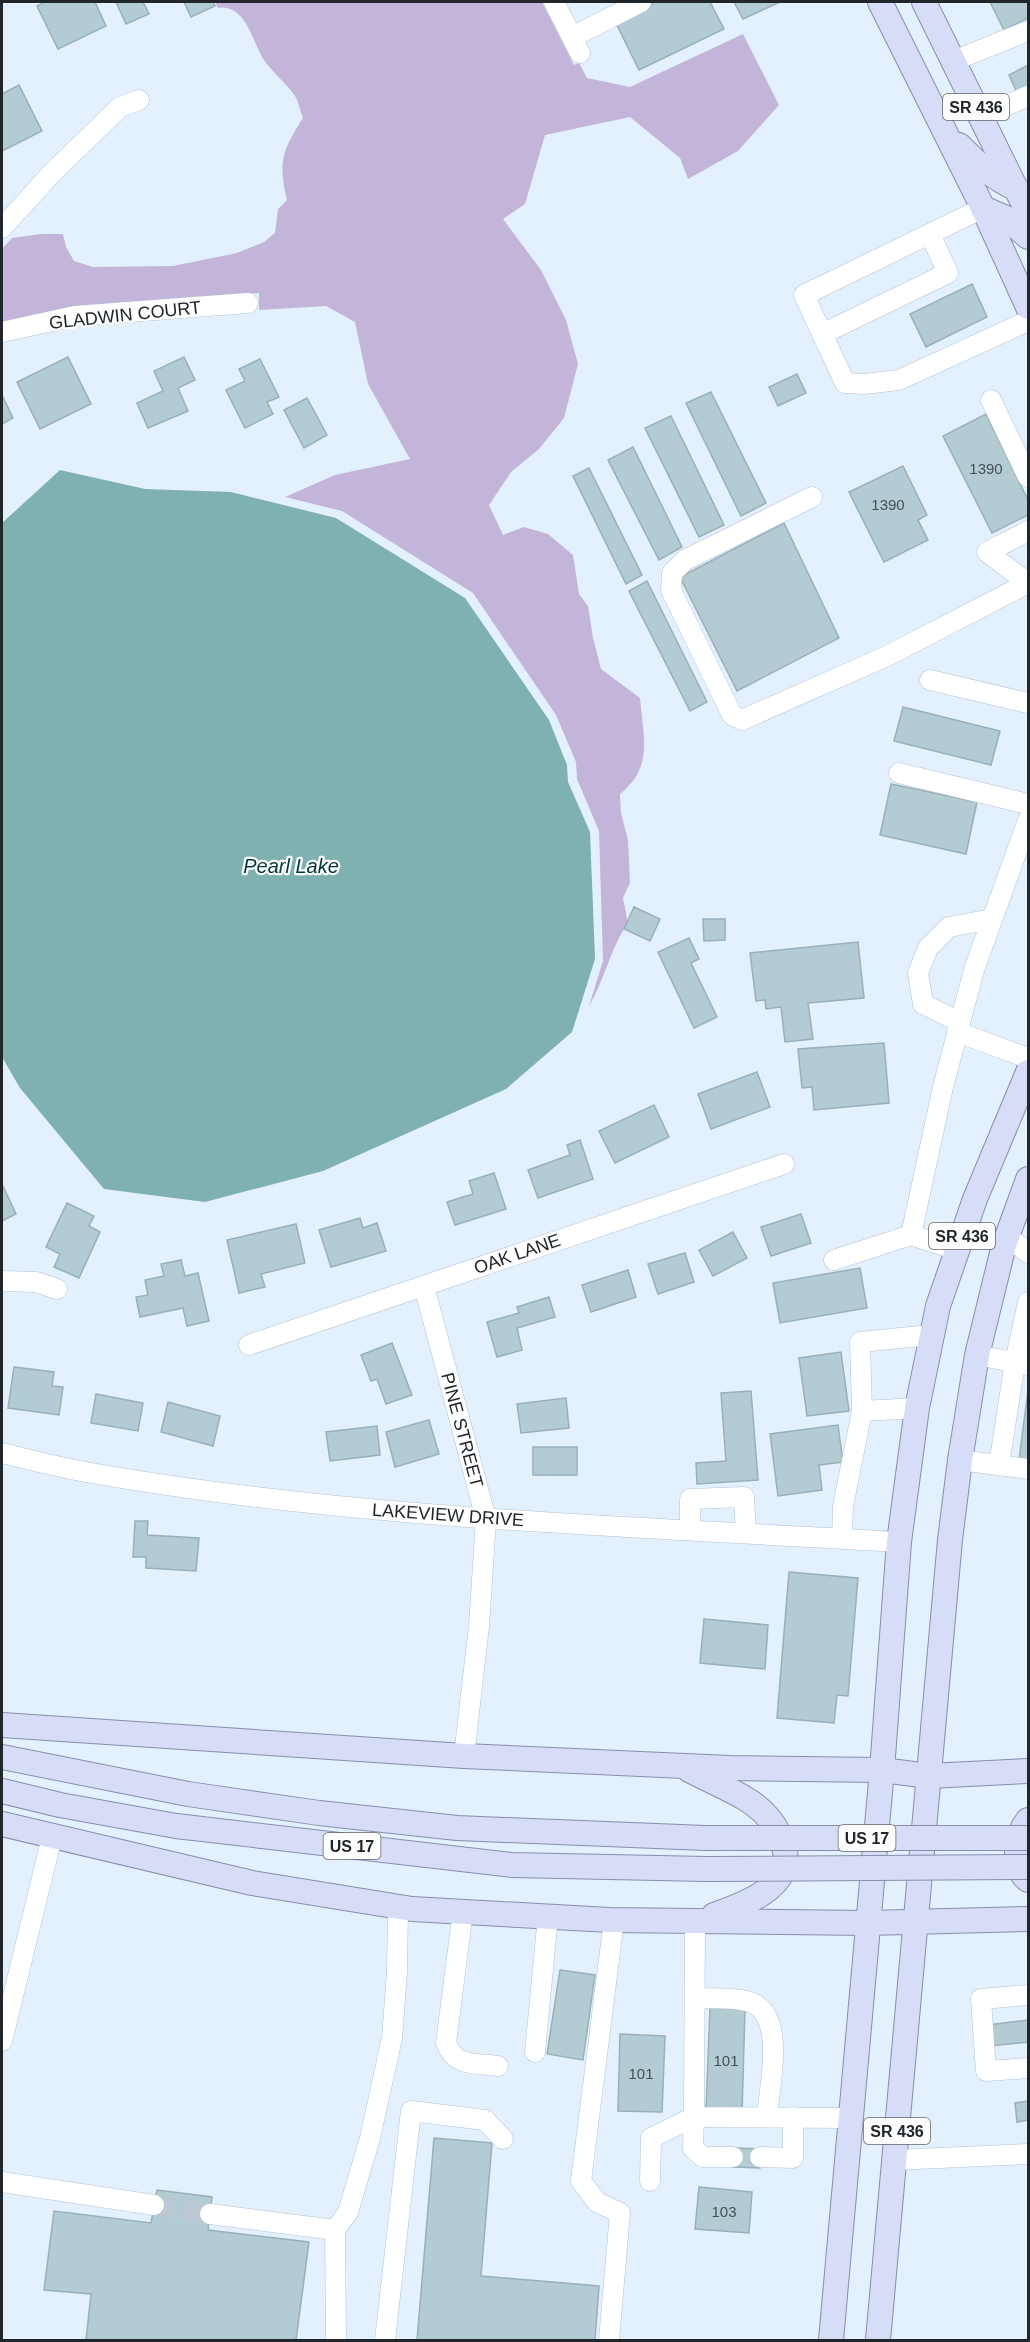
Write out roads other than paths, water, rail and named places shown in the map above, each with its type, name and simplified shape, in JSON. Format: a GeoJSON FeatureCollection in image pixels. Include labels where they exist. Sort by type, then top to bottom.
{"type":"FeatureCollection","features":[{"type":"Feature","properties":{"kind":"main road","name":"SR 436"},"geometry":{"type":"LineString","coordinates":[[880,2],[983,208],[1029,307]]}},
{"type":"Feature","properties":{"kind":"main road","name":"SR 436"},"geometry":{"type":"LineString","coordinates":[[924,2],[981,117],[1023,187],[1029,213]]}},
{"type":"Feature","properties":{"kind":"main road"},"geometry":{"type":"LineString","coordinates":[[942,128],[979,166],[1000,182],[1023,187]]}},
{"type":"Feature","properties":{"kind":"main road"},"geometry":{"type":"LineString","coordinates":[[983,208],[1006,218],[1029,237]]}},
{"type":"Feature","properties":{"kind":"main road","name":"SR 436"},"geometry":{"type":"LineString","coordinates":[[831,2340],[882,1770],[899,1542],[917,1408],[938,1306],[975,1199],[1029,1072]]}},
{"type":"Feature","properties":{"kind":"main road","name":"SR 436"},"geometry":{"type":"LineString","coordinates":[[878,2340],[950,1540],[960,1460],[977,1355],[1007,1236],[1029,1179]]}},
{"type":"Feature","properties":{"kind":"main road"},"geometry":{"type":"LineString","coordinates":[[2,1725],[464,1756],[682,1766],[882,1770],[929,1776],[1029,1771]]}},
{"type":"Feature","properties":{"kind":"main road","name":"US 17"},"geometry":{"type":"LineString","coordinates":[[2,1757],[188,1794],[320,1813],[458,1828],[705,1839],[1029,1838]]}},
{"type":"Feature","properties":{"kind":"main road"},"geometry":{"type":"LineString","coordinates":[[682,1766],[747,1800],[765,1815],[776,1828],[786,1854],[784,1868],[763,1894],[744,1905],[695,1921]]}},
{"type":"Feature","properties":{"kind":"main road","name":"US 17"},"geometry":{"type":"LineString","coordinates":[[2,1791],[60,1805],[177,1826],[512,1864],[706,1869],[1029,1867]]}},
{"type":"Feature","properties":{"kind":"main road"},"geometry":{"type":"LineString","coordinates":[[1029,1820],[1020,1833],[1017,1850],[1018,1862],[1025,1878],[1029,1880]]}},
{"type":"Feature","properties":{"kind":"main road"},"geometry":{"type":"LineString","coordinates":[[2,1826],[252,1883],[398,1907],[614,1920],[867,1923],[1029,1919]]}},
{"type":"Feature","properties":{"kind":"street"},"geometry":{"type":"LineString","coordinates":[[554,2],[576,45],[641,2]]}},
{"type":"Feature","properties":{"kind":"street"},"geometry":{"type":"LineString","coordinates":[[953,61],[1029,32]]}},
{"type":"Feature","properties":{"kind":"street"},"geometry":{"type":"LineString","coordinates":[[981,117],[1029,96]]}},
{"type":"Feature","properties":{"kind":"street"},"geometry":{"type":"LineString","coordinates":[[2,228],[51,174],[120,107],[139,100]]}},
{"type":"Feature","properties":{"kind":"street"},"geometry":{"type":"LineString","coordinates":[[983,208],[804,295],[845,383],[864,384],[899,380],[1029,321]]}},
{"type":"Feature","properties":{"kind":"street"},"geometry":{"type":"LineString","coordinates":[[822,334],[948,273],[930,234]]}},
{"type":"Feature","properties":{"kind":"street","name":"GLADWIN COURT"},"geometry":{"type":"LineString","coordinates":[[2,332],[75,316],[249,303]]}},
{"type":"Feature","properties":{"kind":"street"},"geometry":{"type":"LineString","coordinates":[[990,400],[1029,477]]}},
{"type":"Feature","properties":{"kind":"street"},"geometry":{"type":"LineString","coordinates":[[812,497],[685,560],[672,573],[671,590],[732,715],[742,720],[889,655],[1028,583],[987,552],[1029,531]]}},
{"type":"Feature","properties":{"kind":"street"},"geometry":{"type":"LineString","coordinates":[[930,680],[1029,703]]}},
{"type":"Feature","properties":{"kind":"street"},"geometry":{"type":"LineString","coordinates":[[899,773],[1029,804]]}},
{"type":"Feature","properties":{"kind":"street"},"geometry":{"type":"LineString","coordinates":[[911,1235],[943,1087],[974,970],[1029,820]]}},
{"type":"Feature","properties":{"kind":"street"},"geometry":{"type":"LineString","coordinates":[[992,919],[949,927],[928,948],[918,973],[923,1004],[959,1027],[1029,1058]]}},
{"type":"Feature","properties":{"kind":"street","name":"OAK LANE"},"geometry":{"type":"LineString","coordinates":[[249,1345],[784,1164]]}},
{"type":"Feature","properties":{"kind":"street"},"geometry":{"type":"LineString","coordinates":[[834,1260],[911,1235],[957,1250]]}},
{"type":"Feature","properties":{"kind":"street"},"geometry":{"type":"LineString","coordinates":[[1007,1236],[1029,1252]]}},
{"type":"Feature","properties":{"kind":"street"},"geometry":{"type":"LineString","coordinates":[[2,1281],[36,1282],[57,1289]]}},
{"type":"Feature","properties":{"kind":"street","name":"PINE STREET"},"geometry":{"type":"LineString","coordinates":[[424,1286],[486,1519],[479,1626],[464,1756]]}},
{"type":"Feature","properties":{"kind":"street"},"geometry":{"type":"LineString","coordinates":[[999,1465],[1022,1364],[1029,1302]]}},
{"type":"Feature","properties":{"kind":"street"},"geometry":{"type":"LineString","coordinates":[[842,1538],[843,1506],[862,1411],[860,1342],[932,1335]]}},
{"type":"Feature","properties":{"kind":"street"},"geometry":{"type":"LineString","coordinates":[[977,1355],[1022,1364]]}},
{"type":"Feature","properties":{"kind":"street"},"geometry":{"type":"LineString","coordinates":[[862,1411],[917,1408]]}},
{"type":"Feature","properties":{"kind":"street","name":"LAKEVIEW DRIVE"},"geometry":{"type":"LineString","coordinates":[[2,1453],[100,1475],[180,1488],[372,1510],[486,1519],[899,1542]]}},
{"type":"Feature","properties":{"kind":"street"},"geometry":{"type":"LineString","coordinates":[[960,1460],[1029,1469]]}},
{"type":"Feature","properties":{"kind":"street"},"geometry":{"type":"LineString","coordinates":[[690,1530],[690,1499],[744,1497],[746,1533]]}},
{"type":"Feature","properties":{"kind":"street"},"geometry":{"type":"LineString","coordinates":[[2,2041],[52,1837]]}},
{"type":"Feature","properties":{"kind":"street"},"geometry":{"type":"LineString","coordinates":[[336,2340],[335,2230],[348,2212],[361,2170],[392,2038],[397,1972],[398,1907]]}},
{"type":"Feature","properties":{"kind":"street"},"geometry":{"type":"LineString","coordinates":[[463,1911],[446,2043],[450,2055],[459,2061],[498,2066]]}},
{"type":"Feature","properties":{"kind":"street"},"geometry":{"type":"LineString","coordinates":[[536,2052],[548,1916]]}},
{"type":"Feature","properties":{"kind":"street"},"geometry":{"type":"LineString","coordinates":[[609,2340],[620,2213],[597,2202],[581,2181],[614,1920]]}},
{"type":"Feature","properties":{"kind":"street"},"geometry":{"type":"LineString","coordinates":[[695,1921],[693,2148],[703,2157],[733,2157]]}},
{"type":"Feature","properties":{"kind":"street"},"geometry":{"type":"LineString","coordinates":[[1029,1995],[981,2000],[986,2072],[1029,2068]]}},
{"type":"Feature","properties":{"kind":"street"},"geometry":{"type":"LineString","coordinates":[[695,1998],[749,2002],[765,2011],[773,2034],[767,2117]]}},
{"type":"Feature","properties":{"kind":"street"},"geometry":{"type":"LineString","coordinates":[[385,2340],[411,2111],[485,2120],[503,2139]]}},
{"type":"Feature","properties":{"kind":"street"},"geometry":{"type":"LineString","coordinates":[[650,2181],[651,2138],[694,2117],[850,2118]]}},
{"type":"Feature","properties":{"kind":"street"},"geometry":{"type":"LineString","coordinates":[[760,2157],[793,2158],[793,2117]]}},
{"type":"Feature","properties":{"kind":"street"},"geometry":{"type":"LineString","coordinates":[[894,2160],[1029,2154]]}},
{"type":"Feature","properties":{"kind":"street"},"geometry":{"type":"LineString","coordinates":[[2,2182],[154,2205]]}},
{"type":"Feature","properties":{"kind":"street"},"geometry":{"type":"LineString","coordinates":[[210,2214],[335,2230]]}},
{"type":"Feature","properties":{"kind":"water","name":"Pearl Lake"},"geometry":{"type":"Polygon","coordinates":[[[60,470],[145,489],[231,492],[336,518],[465,598],[549,720],[567,765],[568,782],[590,832],[595,959],[572,1032],[506,1089],[323,1171],[205,1202],[104,1189],[20,1088],[2,1057],[2,523],[60,470]]]}},
{"type":"Feature","properties":{"kind":"tunnel"},"geometry":{"type":"LineString","coordinates":[[154,2205],[210,2214]]}}]}
